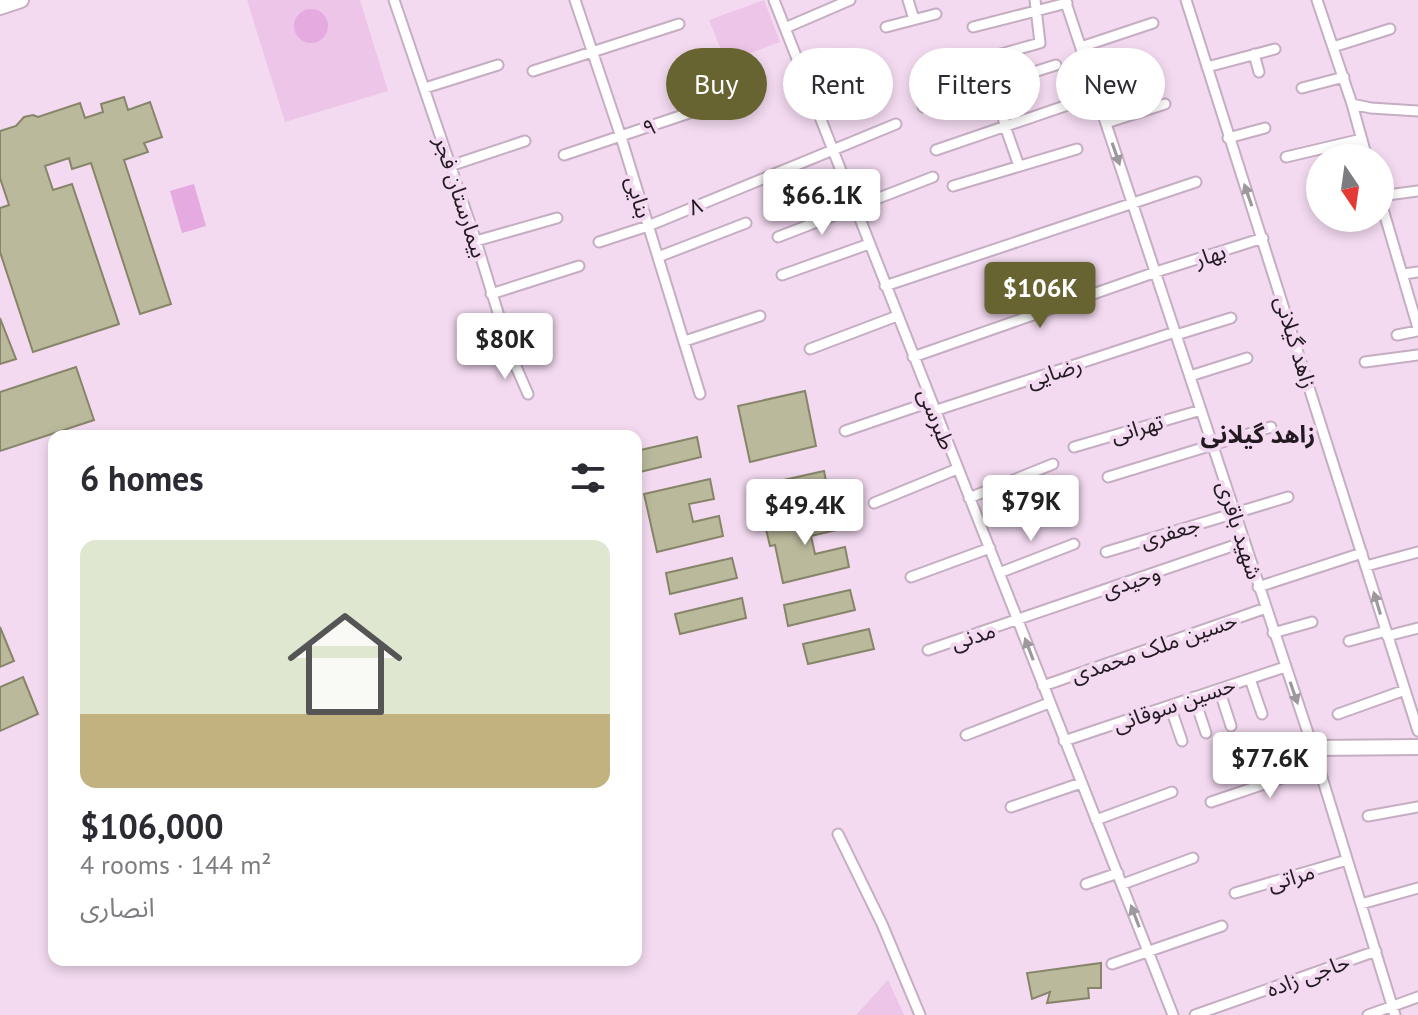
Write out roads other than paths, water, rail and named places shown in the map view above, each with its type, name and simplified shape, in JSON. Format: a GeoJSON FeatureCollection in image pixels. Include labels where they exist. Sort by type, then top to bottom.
{"type":"FeatureCollection","features":[{"type":"Feature","properties":{"kind":"main road"},"geometry":{"type":"LineString","coordinates":[[0,7],[21,0]]}},
{"type":"Feature","properties":{"kind":"main road"},"geometry":{"type":"LineString","coordinates":[[1313,748],[1418,747]]}},
{"type":"Feature","properties":{"kind":"street"},"geometry":{"type":"LineString","coordinates":[[395,2],[409,0]]}},
{"type":"Feature","properties":{"kind":"street","name":"بنایی"},"geometry":{"type":"LineString","coordinates":[[575,0],[621,137],[700,394]]}},
{"type":"Feature","properties":{"kind":"street","name":"طبرسی"},"geometry":{"type":"LineString","coordinates":[[774,0],[793,48]]}},
{"type":"Feature","properties":{"kind":"street"},"geometry":{"type":"LineString","coordinates":[[785,28],[850,0]]}},
{"type":"Feature","properties":{"kind":"street"},"geometry":{"type":"LineString","coordinates":[[908,0],[914,19]]}},
{"type":"Feature","properties":{"kind":"street"},"geometry":{"type":"LineString","coordinates":[[1022,48],[1040,43],[1035,0]]}},
{"type":"Feature","properties":{"kind":"street","name":"زاهد گیلانی"},"geometry":{"type":"LineString","coordinates":[[1186,0],[1418,731]]}},
{"type":"Feature","properties":{"kind":"street"},"geometry":{"type":"LineString","coordinates":[[1317,0],[1363,144]]}},
{"type":"Feature","properties":{"kind":"street","name":"بیمارستان فجر"},"geometry":{"type":"LineString","coordinates":[[395,2],[511,355],[528,394]]}},
{"type":"Feature","properties":{"kind":"street"},"geometry":{"type":"LineString","coordinates":[[973,27],[1066,2]]}},
{"type":"Feature","properties":{"kind":"street","name":"شهید باقری"},"geometry":{"type":"LineString","coordinates":[[1066,2],[1081,47]]}},
{"type":"Feature","properties":{"kind":"street"},"geometry":{"type":"LineString","coordinates":[[886,27],[936,14]]}},
{"type":"Feature","properties":{"kind":"street"},"geometry":{"type":"LineString","coordinates":[[1081,47],[1153,23]]}},
{"type":"Feature","properties":{"kind":"street"},"geometry":{"type":"LineString","coordinates":[[533,71],[679,24]]}},
{"type":"Feature","properties":{"kind":"street"},"geometry":{"type":"LineString","coordinates":[[1333,47],[1390,29]]}},
{"type":"Feature","properties":{"kind":"street"},"geometry":{"type":"LineString","coordinates":[[1207,67],[1275,49]]}},
{"type":"Feature","properties":{"kind":"street"},"geometry":{"type":"LineString","coordinates":[[1254,54],[1259,72]]}},
{"type":"Feature","properties":{"kind":"street"},"geometry":{"type":"LineString","coordinates":[[425,88],[498,65]]}},
{"type":"Feature","properties":{"kind":"street"},"geometry":{"type":"LineString","coordinates":[[1040,70],[1056,65]]}},
{"type":"Feature","properties":{"kind":"street"},"geometry":{"type":"LineString","coordinates":[[1302,88],[1344,77]]}},
{"type":"Feature","properties":{"kind":"street"},"geometry":{"type":"LineString","coordinates":[[1352,104],[1418,111]]}},
{"type":"Feature","properties":{"kind":"street"},"geometry":{"type":"LineString","coordinates":[[936,150],[1056,109]]}},
{"type":"Feature","properties":{"kind":"street","name":"۹"},"geometry":{"type":"LineString","coordinates":[[564,155],[670,120]]}},
{"type":"Feature","properties":{"kind":"street","name":"طبرسی"},"geometry":{"type":"LineString","coordinates":[[821,120],[1173,1015]]}},
{"type":"Feature","properties":{"kind":"street"},"geometry":{"type":"LineString","coordinates":[[1004,120],[1019,166]]}},
{"type":"Feature","properties":{"kind":"street","name":"شهید باقری"},"geometry":{"type":"LineString","coordinates":[[1105,120],[1313,748],[1394,1011]]}},
{"type":"Feature","properties":{"kind":"street"},"geometry":{"type":"LineString","coordinates":[[1106,123],[1115,120]]}},
{"type":"Feature","properties":{"kind":"street","name":"۸"},"geometry":{"type":"LineString","coordinates":[[599,242],[648,226],[896,124]]}},
{"type":"Feature","properties":{"kind":"street"},"geometry":{"type":"LineString","coordinates":[[1228,138],[1265,128]]}},
{"type":"Feature","properties":{"kind":"street"},"geometry":{"type":"LineString","coordinates":[[1286,157],[1362,139]]}},
{"type":"Feature","properties":{"kind":"street"},"geometry":{"type":"LineString","coordinates":[[450,166],[525,141]]}},
{"type":"Feature","properties":{"kind":"street"},"geometry":{"type":"LineString","coordinates":[[953,186],[1077,149]]}},
{"type":"Feature","properties":{"kind":"street"},"geometry":{"type":"LineString","coordinates":[[778,237],[933,177]]}},
{"type":"Feature","properties":{"kind":"street"},"geometry":{"type":"LineString","coordinates":[[885,286],[1196,182]]}},
{"type":"Feature","properties":{"kind":"street"},"geometry":{"type":"LineString","coordinates":[[1394,195],[1418,191]]}},
{"type":"Feature","properties":{"kind":"street"},"geometry":{"type":"LineString","coordinates":[[476,241],[557,218]]}},
{"type":"Feature","properties":{"kind":"street"},"geometry":{"type":"LineString","coordinates":[[658,257],[746,223]]}},
{"type":"Feature","properties":{"kind":"street"},"geometry":{"type":"LineString","coordinates":[[1391,232],[1418,329],[1397,335]]}},
{"type":"Feature","properties":{"kind":"street","name":"بهار"},"geometry":{"type":"LineString","coordinates":[[913,357],[1263,238]]}},
{"type":"Feature","properties":{"kind":"street"},"geometry":{"type":"LineString","coordinates":[[782,275],[869,244]]}},
{"type":"Feature","properties":{"kind":"street"},"geometry":{"type":"LineString","coordinates":[[491,294],[579,266]]}},
{"type":"Feature","properties":{"kind":"street"},"geometry":{"type":"LineString","coordinates":[[1404,274],[1418,272]]}},
{"type":"Feature","properties":{"kind":"street"},"geometry":{"type":"LineString","coordinates":[[685,341],[760,316]]}},
{"type":"Feature","properties":{"kind":"street"},"geometry":{"type":"LineString","coordinates":[[810,349],[897,316]]}},
{"type":"Feature","properties":{"kind":"street","name":"رضایی"},"geometry":{"type":"LineString","coordinates":[[845,431],[1231,318]]}},
{"type":"Feature","properties":{"kind":"street"},"geometry":{"type":"LineString","coordinates":[[1365,362],[1418,355]]}},
{"type":"Feature","properties":{"kind":"street"},"geometry":{"type":"LineString","coordinates":[[1190,376],[1247,358]]}},
{"type":"Feature","properties":{"kind":"street","name":"تهرانی"},"geometry":{"type":"LineString","coordinates":[[1074,447],[1201,410]]}},
{"type":"Feature","properties":{"kind":"street"},"geometry":{"type":"LineString","coordinates":[[1108,477],[1271,427]]}},
{"type":"Feature","properties":{"kind":"street"},"geometry":{"type":"LineString","coordinates":[[969,498],[1053,464]]}},
{"type":"Feature","properties":{"kind":"street"},"geometry":{"type":"LineString","coordinates":[[874,503],[957,469]]}},
{"type":"Feature","properties":{"kind":"street","name":"جعفری"},"geometry":{"type":"LineString","coordinates":[[1106,552],[1288,497]]}},
{"type":"Feature","properties":{"kind":"street","name":"وحیدی"},"geometry":{"type":"LineString","coordinates":[[1018,621],[1244,542]]}},
{"type":"Feature","properties":{"kind":"street"},"geometry":{"type":"LineString","coordinates":[[999,573],[1074,544]]}},
{"type":"Feature","properties":{"kind":"street"},"geometry":{"type":"LineString","coordinates":[[911,577],[990,548]]}},
{"type":"Feature","properties":{"kind":"street"},"geometry":{"type":"LineString","coordinates":[[1366,566],[1418,552]]}},
{"type":"Feature","properties":{"kind":"street"},"geometry":{"type":"LineString","coordinates":[[1258,587],[1362,553]]}},
{"type":"Feature","properties":{"kind":"street","name":"حسین ملک محمدی"},"geometry":{"type":"LineString","coordinates":[[1043,686],[1266,608]]}},
{"type":"Feature","properties":{"kind":"street","name":"مدنی"},"geometry":{"type":"LineString","coordinates":[[928,650],[1018,621]]}},
{"type":"Feature","properties":{"kind":"street"},"geometry":{"type":"LineString","coordinates":[[1273,633],[1312,622]]}},
{"type":"Feature","properties":{"kind":"street"},"geometry":{"type":"LineString","coordinates":[[1349,641],[1418,628]]}},
{"type":"Feature","properties":{"kind":"street","name":"حسین سوقانی"},"geometry":{"type":"LineString","coordinates":[[1064,741],[1285,667]]}},
{"type":"Feature","properties":{"kind":"street"},"geometry":{"type":"LineString","coordinates":[[1250,679],[1262,714]]}},
{"type":"Feature","properties":{"kind":"street"},"geometry":{"type":"LineString","coordinates":[[1219,689],[1231,726]]}},
{"type":"Feature","properties":{"kind":"street"},"geometry":{"type":"LineString","coordinates":[[1338,714],[1405,690]]}},
{"type":"Feature","properties":{"kind":"street"},"geometry":{"type":"LineString","coordinates":[[1194,697],[1206,733]]}},
{"type":"Feature","properties":{"kind":"street"},"geometry":{"type":"LineString","coordinates":[[966,735],[1049,703]]}},
{"type":"Feature","properties":{"kind":"street"},"geometry":{"type":"LineString","coordinates":[[1170,706],[1182,741]]}},
{"type":"Feature","properties":{"kind":"street"},"geometry":{"type":"LineString","coordinates":[[1211,802],[1318,766]]}},
{"type":"Feature","properties":{"kind":"street"},"geometry":{"type":"LineString","coordinates":[[1011,807],[1081,783]]}},
{"type":"Feature","properties":{"kind":"street"},"geometry":{"type":"LineString","coordinates":[[1096,820],[1172,792]]}},
{"type":"Feature","properties":{"kind":"street"},"geometry":{"type":"LineString","coordinates":[[1368,816],[1418,807]]}},
{"type":"Feature","properties":{"kind":"street"},"geometry":{"type":"LineString","coordinates":[[838,834],[882,924],[920,1015]]}},
{"type":"Feature","properties":{"kind":"street"},"geometry":{"type":"LineString","coordinates":[[1123,884],[1193,858]]}},
{"type":"Feature","properties":{"kind":"street","name":"مراتی"},"geometry":{"type":"LineString","coordinates":[[1235,893],[1347,860]]}},
{"type":"Feature","properties":{"kind":"street"},"geometry":{"type":"LineString","coordinates":[[1086,884],[1118,873]]}},
{"type":"Feature","properties":{"kind":"street"},"geometry":{"type":"LineString","coordinates":[[1361,904],[1418,888]]}},
{"type":"Feature","properties":{"kind":"street"},"geometry":{"type":"LineString","coordinates":[[1112,964],[1222,926]]}},
{"type":"Feature","properties":{"kind":"street","name":"حاجی زاده"},"geometry":{"type":"LineString","coordinates":[[1195,1015],[1376,951]]}},
{"type":"Feature","properties":{"kind":"street"},"geometry":{"type":"LineString","coordinates":[[1368,1015],[1394,1011],[1418,997]]}},
{"type":"Feature","properties":{"kind":"district","name":"زاهد گیلانی"},"geometry":{"type":"Point","coordinates":[1258,434]}}]}
